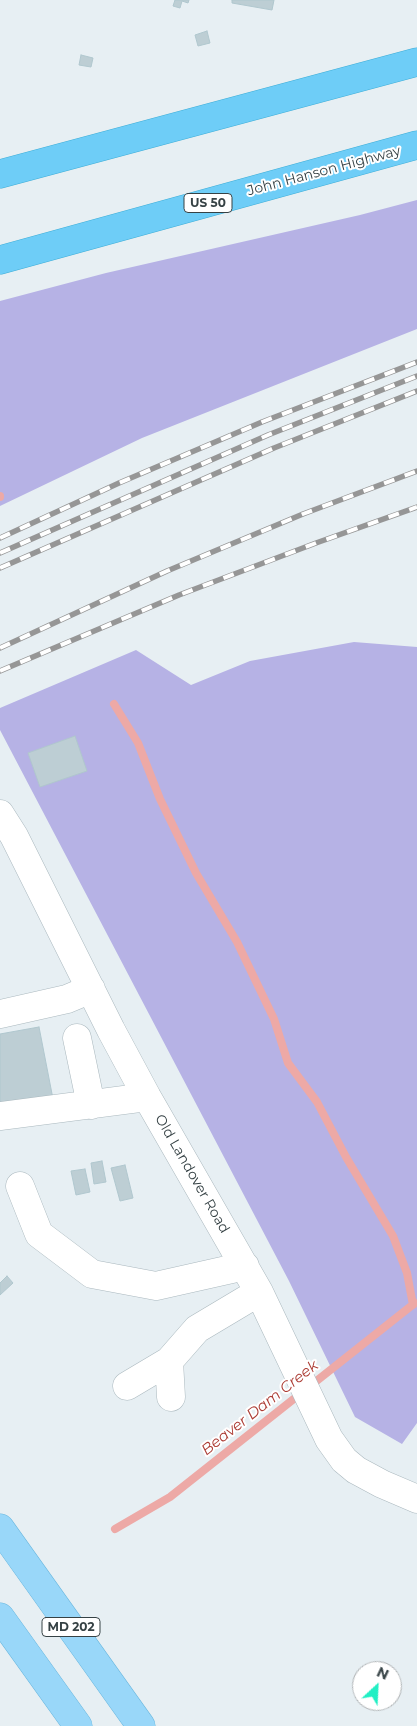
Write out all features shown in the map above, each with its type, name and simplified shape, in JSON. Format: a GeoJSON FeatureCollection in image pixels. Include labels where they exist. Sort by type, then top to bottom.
{"type":"FeatureCollection","features":[{"type":"Feature","properties":{"kind":"highway"},"geometry":{"type":"LineString","coordinates":[[0,174],[417,62]]}},
{"type":"Feature","properties":{"kind":"highway","name":"John Hanson Highway"},"geometry":{"type":"LineString","coordinates":[[0,260],[417,145]]}},
{"type":"Feature","properties":{"kind":"highway"},"geometry":{"type":"LineString","coordinates":[[0,169],[36,164]]}},
{"type":"Feature","properties":{"kind":"main road","name":"MD 202"},"geometry":{"type":"LineString","coordinates":[[0,1528],[141,1726]]}},
{"type":"Feature","properties":{"kind":"main road"},"geometry":{"type":"LineString","coordinates":[[0,1617],[78,1726]]}},
{"type":"Feature","properties":{"kind":"street","name":"Old Landover Road"},"geometry":{"type":"LineString","coordinates":[[0,814],[14,836],[147,1097],[259,1292],[323,1428],[336,1450],[356,1470],[417,1499]]}},
{"type":"Feature","properties":{"kind":"street"},"geometry":{"type":"LineString","coordinates":[[6,1007],[67,999],[91,988]]}},
{"type":"Feature","properties":{"kind":"street"},"geometry":{"type":"LineString","coordinates":[[77,1038],[91,1105]]}},
{"type":"Feature","properties":{"kind":"street"},"geometry":{"type":"LineString","coordinates":[[0,1116],[147,1097]]}},
{"type":"Feature","properties":{"kind":"street"},"geometry":{"type":"LineString","coordinates":[[20,1186],[39,1234],[92,1274],[156,1286],[245,1266]]}},
{"type":"Feature","properties":{"kind":"street"},"geometry":{"type":"LineString","coordinates":[[127,1386],[169,1361],[197,1329],[259,1292]]}},
{"type":"Feature","properties":{"kind":"street"},"geometry":{"type":"LineString","coordinates":[[169,1361],[171,1398]]}},
{"type":"Feature","properties":{"kind":"shaded area"},"geometry":{"type":"Polygon","coordinates":[[[417,200],[417,329],[142,438],[0,506],[0,301],[106,273],[360,215],[417,200]]]}},
{"type":"Feature","properties":{"kind":"shaded area"},"geometry":{"type":"Polygon","coordinates":[[[354,642],[417,647],[417,1423],[402,1444],[355,1417],[289,1281],[0,730],[0,708],[136,650],[191,685],[250,661],[354,642]]]}},
{"type":"Feature","properties":{"kind":"building"},"geometry":{"type":"Polygon","coordinates":[[[175,0],[189,0],[188,3],[182,1],[180,8],[173,6],[175,0]]]}},
{"type":"Feature","properties":{"kind":"building"},"geometry":{"type":"Polygon","coordinates":[[[232,0],[274,0],[272,10],[232,3],[232,0]]]}},
{"type":"Feature","properties":{"kind":"building"},"geometry":{"type":"Polygon","coordinates":[[[207,31],[210,43],[198,46],[195,35],[207,31]]]}},
{"type":"Feature","properties":{"kind":"building"},"geometry":{"type":"Polygon","coordinates":[[[81,55],[93,58],[91,67],[79,65],[81,55]]]}},
{"type":"Feature","properties":{"kind":"building"},"geometry":{"type":"Polygon","coordinates":[[[75,736],[87,771],[40,787],[28,753],[75,736]]]}},
{"type":"Feature","properties":{"kind":"building"},"geometry":{"type":"Polygon","coordinates":[[[39,1027],[53,1099],[0,1109],[0,1034],[39,1027]]]}},
{"type":"Feature","properties":{"kind":"building"},"geometry":{"type":"Polygon","coordinates":[[[102,1161],[106,1182],[94,1184],[91,1163],[102,1161]]]}},
{"type":"Feature","properties":{"kind":"building"},"geometry":{"type":"Polygon","coordinates":[[[125,1165],[133,1198],[120,1201],[111,1168],[125,1165]]]}},
{"type":"Feature","properties":{"kind":"building"},"geometry":{"type":"Polygon","coordinates":[[[85,1169],[90,1192],[76,1195],[71,1171],[85,1169]]]}},
{"type":"Feature","properties":{"kind":"building"},"geometry":{"type":"Polygon","coordinates":[[[7,1276],[13,1283],[0,1295],[0,1283],[7,1276]]]}},
{"type":"Feature","properties":{"kind":"waterway"},"geometry":{"type":"LineString","coordinates":[[114,704],[138,743],[160,799],[196,873],[237,942],[274,1019],[288,1063],[317,1102],[346,1157],[393,1236],[407,1273],[413,1305]]}},
{"type":"Feature","properties":{"kind":"waterway","name":"Beaver Dam Creek"},"geometry":{"type":"LineString","coordinates":[[115,1529],[170,1497],[415,1303]]}},
{"type":"Feature","properties":{"kind":"railway"},"geometry":{"type":"LineString","coordinates":[[0,538],[119,483],[262,422],[417,362]]}},
{"type":"Feature","properties":{"kind":"railway"},"geometry":{"type":"LineString","coordinates":[[0,553],[268,435],[417,376]]}},
{"type":"Feature","properties":{"kind":"railway"},"geometry":{"type":"LineString","coordinates":[[0,568],[274,448],[417,391]]}},
{"type":"Feature","properties":{"kind":"railway"},"geometry":{"type":"LineString","coordinates":[[0,648],[167,571],[303,514],[417,471]]}},
{"type":"Feature","properties":{"kind":"railway"},"geometry":{"type":"LineString","coordinates":[[0,671],[179,595],[417,507]]}}]}
